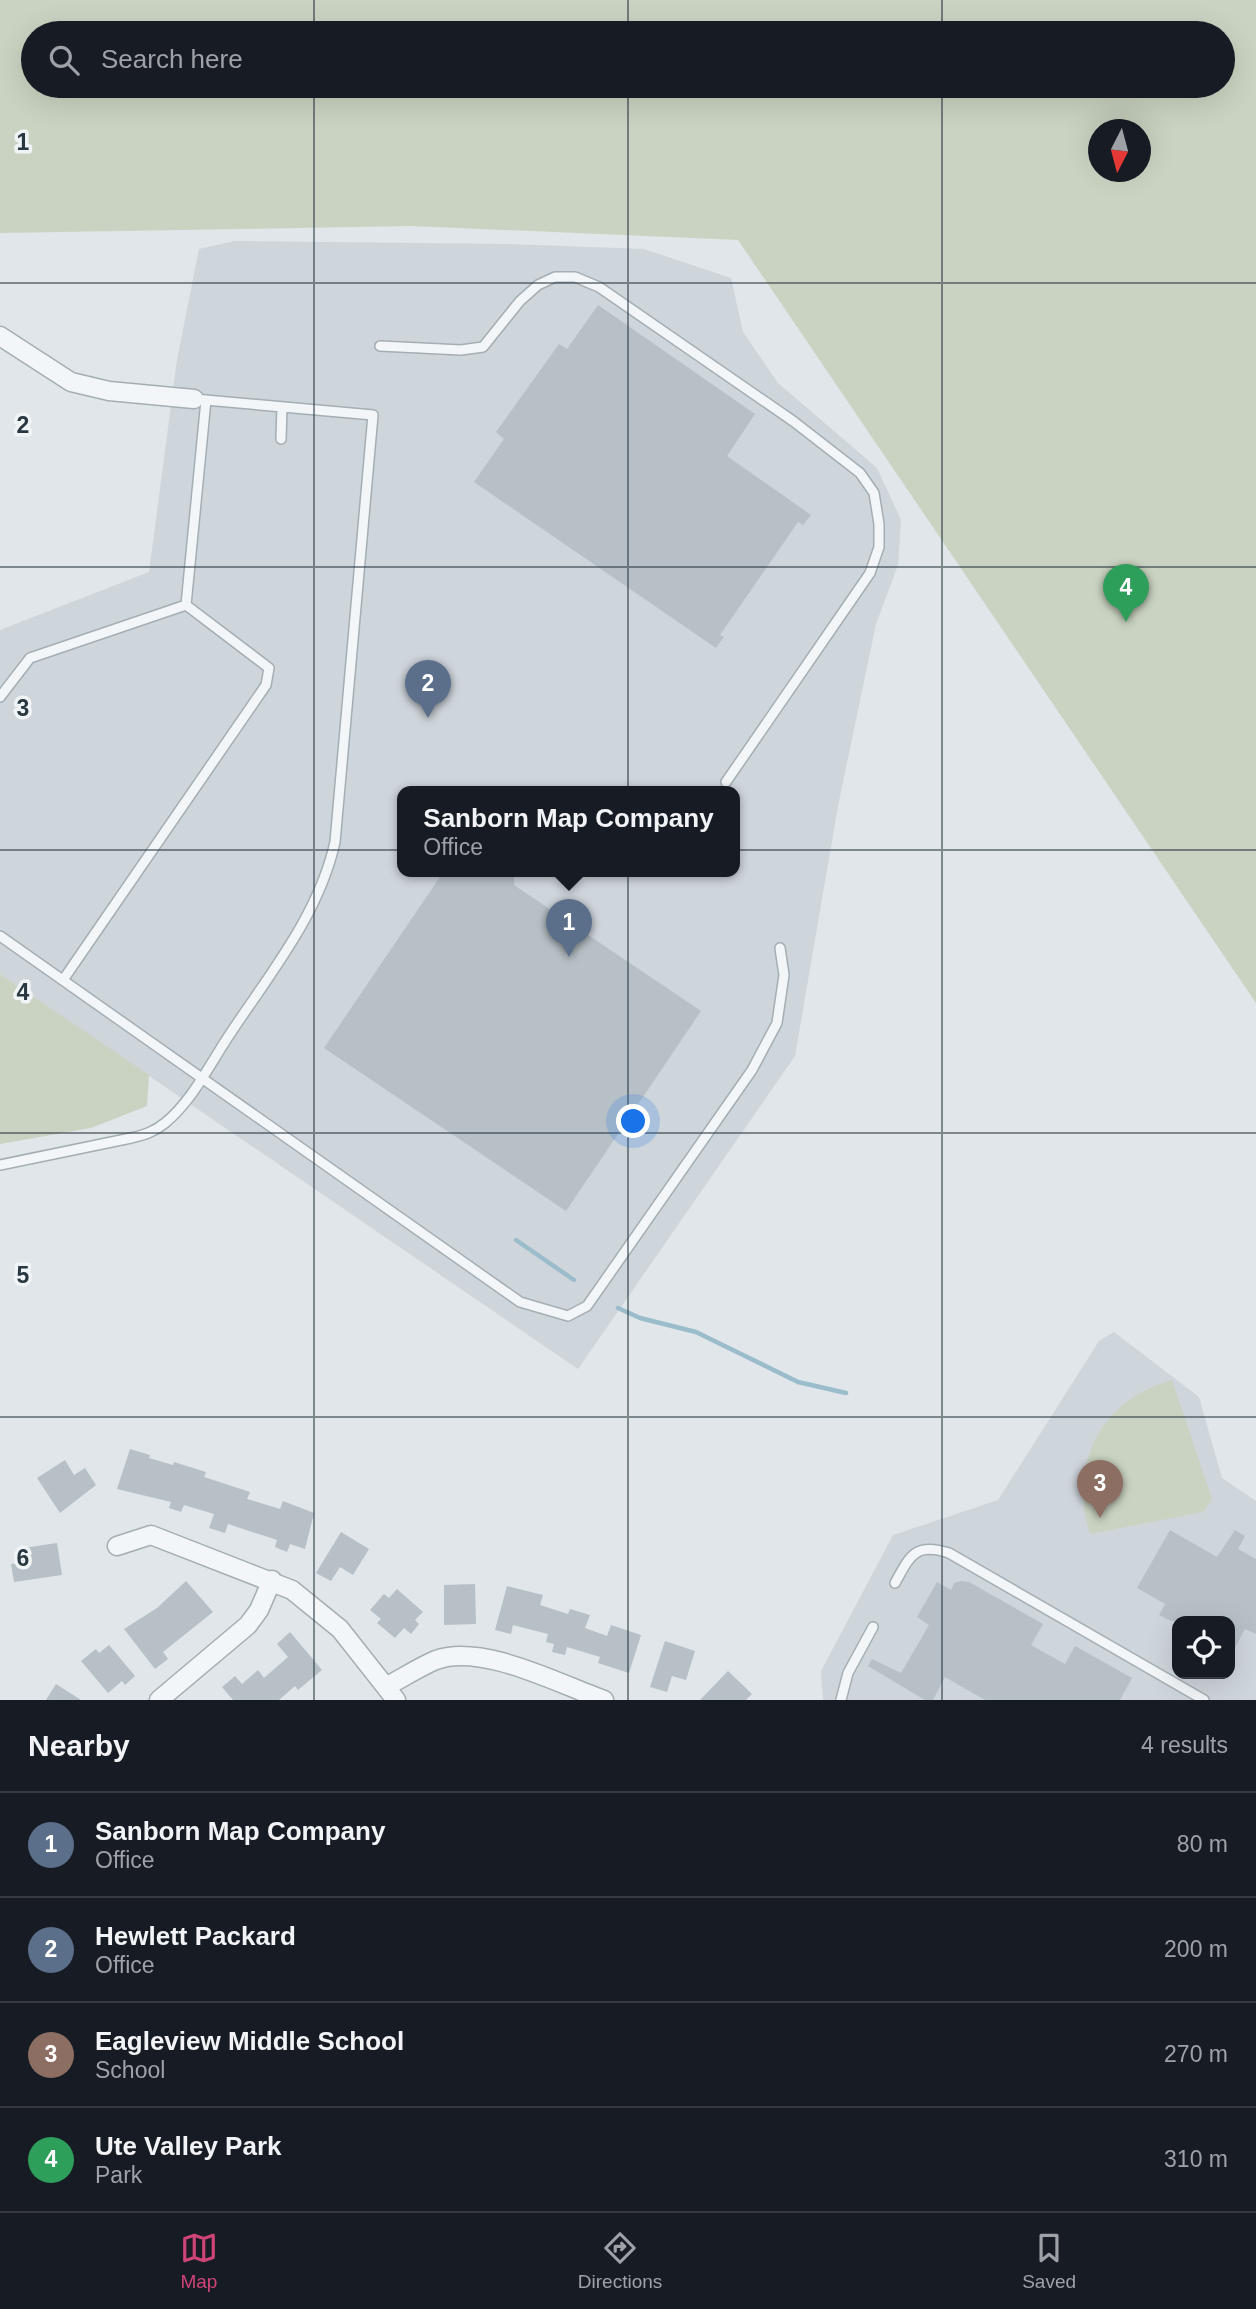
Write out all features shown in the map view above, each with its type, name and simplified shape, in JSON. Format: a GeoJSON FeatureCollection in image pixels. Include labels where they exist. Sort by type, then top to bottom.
{"type":"FeatureCollection","features":[{"type":"Feature","properties":{"kind":"street"},"geometry":{"type":"LineString","coordinates":[[0,336],[71,382],[109,391],[200,399]]}},
{"type":"Feature","properties":{"kind":"street"},"geometry":{"type":"LineString","coordinates":[[117,1546],[151,1535],[292,1590],[324,1614],[392,1693],[436,1660],[471,1656],[504,1664],[604,1700]]}},
{"type":"Feature","properties":{"kind":"street"},"geometry":{"type":"LineString","coordinates":[[159,1700],[248,1625],[259,1610],[272,1580]]}},
{"type":"Feature","properties":{"kind":"lane"},"geometry":{"type":"LineString","coordinates":[[380,346],[461,350],[483,347],[520,301],[538,285],[555,277],[575,277],[622,302],[793,421],[860,473],[874,493],[879,524],[878,547],[870,572],[726,782]]}},
{"type":"Feature","properties":{"kind":"lane"},"geometry":{"type":"LineString","coordinates":[[0,1165],[150,1133],[176,1113],[303,922],[320,890],[335,842],[373,415],[200,399],[186,606]]}},
{"type":"Feature","properties":{"kind":"lane"},"geometry":{"type":"LineString","coordinates":[[281,439],[282,407]]}},
{"type":"Feature","properties":{"kind":"lane"},"geometry":{"type":"LineString","coordinates":[[0,697],[30,658],[186,606]]}},
{"type":"Feature","properties":{"kind":"lane"},"geometry":{"type":"LineString","coordinates":[[63,980],[266,685],[268,668],[186,606]]}},
{"type":"Feature","properties":{"kind":"lane"},"geometry":{"type":"LineString","coordinates":[[0,936],[520,1302],[568,1316],[587,1306],[752,1070],[777,1023],[784,975],[780,948]]}},
{"type":"Feature","properties":{"kind":"lane"},"geometry":{"type":"LineString","coordinates":[[895,1583],[909,1558],[917,1551],[935,1549],[949,1553],[1204,1700]]}},
{"type":"Feature","properties":{"kind":"lane"},"geometry":{"type":"LineString","coordinates":[[841,1700],[848,1673],[873,1627]]}},
{"type":"Feature","properties":{"kind":"shaded area"},"geometry":{"type":"Polygon","coordinates":[[[235,241],[509,244],[644,249],[731,278],[743,332],[778,383],[877,468],[901,520],[898,565],[876,624],[838,806],[795,1056],[578,1369],[0,974],[0,630],[149,572],[177,360],[199,249],[235,241]]]}},
{"type":"Feature","properties":{"kind":"shaded area"},"geometry":{"type":"Polygon","coordinates":[[[1114,1332],[1199,1397],[1222,1478],[1256,1501],[1256,1700],[823,1700],[821,1671],[893,1535],[998,1500],[1099,1341],[1114,1332]]]}},
{"type":"Feature","properties":{"kind":"green space"},"geometry":{"type":"Polygon","coordinates":[[[0,0],[1256,0],[1256,1003],[738,240],[412,226],[0,233],[0,0]]]}},
{"type":"Feature","properties":{"kind":"green space"},"geometry":{"type":"Polygon","coordinates":[[[0,974],[149,1075],[147,1106],[91,1128],[0,1144],[0,974]]]}},
{"type":"Feature","properties":{"kind":"green space"},"geometry":{"type":"Polygon","coordinates":[[[1172,1380],[1212,1499],[1203,1512],[1090,1534],[1084,1508],[1084,1484],[1088,1460],[1096,1438],[1109,1419],[1126,1402],[1147,1389],[1172,1380]]]}},
{"type":"Feature","properties":{"kind":"building"},"geometry":{"type":"Polygon","coordinates":[[[598,305],[755,414],[727,456],[811,515],[803,525],[798,522],[720,635],[724,637],[716,648],[474,482],[504,439],[496,432],[559,344],[567,349],[598,305]]]}},
{"type":"Feature","properties":{"kind":"building"},"geometry":{"type":"Polygon","coordinates":[[[440,877],[514,877],[514,885],[701,1011],[566,1211],[324,1048],[440,877]]]}},
{"type":"Feature","properties":{"kind":"building"},"geometry":{"type":"Polygon","coordinates":[[[130,1449],[150,1455],[149,1458],[206,1472],[204,1477],[250,1492],[247,1499],[280,1509],[283,1501],[314,1513],[305,1549],[290,1544],[287,1552],[275,1547],[277,1540],[228,1524],[225,1533],[209,1528],[214,1514],[184,1505],[181,1512],[169,1508],[171,1502],[117,1489],[130,1449]]]}},
{"type":"Feature","properties":{"kind":"building"},"geometry":{"type":"Polygon","coordinates":[[[65,1460],[74,1475],[85,1468],[96,1485],[60,1513],[37,1478],[65,1460]]]}},
{"type":"Feature","properties":{"kind":"building"},"geometry":{"type":"Polygon","coordinates":[[[1170,1530],[1217,1557],[1235,1530],[1245,1536],[1238,1549],[1256,1559],[1256,1634],[1245,1629],[1235,1648],[1235,1616],[1172,1616],[1171,1621],[1159,1615],[1165,1604],[1137,1588],[1170,1530]]]}},
{"type":"Feature","properties":{"kind":"building"},"geometry":{"type":"Polygon","coordinates":[[[341,1532],[369,1549],[353,1575],[340,1567],[331,1581],[316,1573],[341,1532]]]}},
{"type":"Feature","properties":{"kind":"building"},"geometry":{"type":"Polygon","coordinates":[[[57,1543],[62,1575],[14,1582],[11,1564],[19,1563],[17,1549],[57,1543]]]}},
{"type":"Feature","properties":{"kind":"building"},"geometry":{"type":"Polygon","coordinates":[[[186,1581],[213,1612],[163,1652],[168,1659],[155,1669],[124,1629],[157,1608],[186,1581]]]}},
{"type":"Feature","properties":{"kind":"building"},"geometry":{"type":"Polygon","coordinates":[[[937,1582],[951,1590],[954,1583],[969,1582],[1043,1624],[1031,1645],[1065,1664],[1075,1646],[1132,1678],[1120,1700],[985,1700],[945,1677],[933,1700],[925,1700],[868,1666],[872,1659],[901,1673],[929,1625],[917,1617],[937,1582]]]}},
{"type":"Feature","properties":{"kind":"building"},"geometry":{"type":"Polygon","coordinates":[[[475,1584],[476,1624],[444,1625],[444,1585],[475,1584]]]}},
{"type":"Feature","properties":{"kind":"building"},"geometry":{"type":"Polygon","coordinates":[[[507,1586],[543,1595],[540,1605],[568,1614],[570,1609],[590,1615],[585,1628],[607,1636],[611,1625],[641,1635],[629,1673],[598,1663],[600,1657],[567,1647],[565,1655],[552,1652],[554,1644],[546,1642],[548,1634],[513,1625],[511,1634],[495,1630],[507,1586]]]}},
{"type":"Feature","properties":{"kind":"building"},"geometry":{"type":"Polygon","coordinates":[[[397,1589],[423,1612],[415,1620],[419,1624],[411,1634],[404,1628],[395,1638],[377,1623],[381,1619],[370,1610],[384,1594],[389,1598],[397,1589]]]}},
{"type":"Feature","properties":{"kind":"building"},"geometry":{"type":"Polygon","coordinates":[[[290,1632],[322,1670],[298,1690],[295,1686],[279,1700],[233,1700],[222,1687],[235,1676],[242,1684],[258,1670],[264,1678],[288,1657],[277,1644],[290,1632]]]}},
{"type":"Feature","properties":{"kind":"building"},"geometry":{"type":"Polygon","coordinates":[[[665,1641],[695,1651],[686,1680],[672,1676],[667,1692],[650,1687],[665,1641]]]}},
{"type":"Feature","properties":{"kind":"building"},"geometry":{"type":"Polygon","coordinates":[[[109,1645],[135,1676],[125,1685],[122,1681],[108,1693],[81,1661],[96,1649],[99,1653],[109,1645]]]}},
{"type":"Feature","properties":{"kind":"building"},"geometry":{"type":"Polygon","coordinates":[[[728,1671],[752,1694],[746,1700],[700,1700],[728,1671]]]}},
{"type":"Feature","properties":{"kind":"building"},"geometry":{"type":"Polygon","coordinates":[[[56,1684],[81,1700],[46,1700],[56,1684]]]}},
{"type":"Feature","properties":{"kind":"waterway"},"geometry":{"type":"LineString","coordinates":[[516,1240],[574,1280]]}},
{"type":"Feature","properties":{"kind":"waterway"},"geometry":{"type":"LineString","coordinates":[[618,1308],[640,1318],[696,1332],[798,1382],[846,1393]]}},
{"type":"Feature","properties":{"kind":"place","name":"Ute Valley Park"},"geometry":{"type":"Point","coordinates":[1126,622]}},
{"type":"Feature","properties":{"kind":"place","name":"Hewlett Packard"},"geometry":{"type":"Point","coordinates":[428,718]}},
{"type":"Feature","properties":{"kind":"place","name":"Sanborn Map Company"},"geometry":{"type":"Point","coordinates":[569,957]}},
{"type":"Feature","properties":{"kind":"place","name":"Eagleview Middle School"},"geometry":{"type":"Point","coordinates":[1100,1518]}}]}
